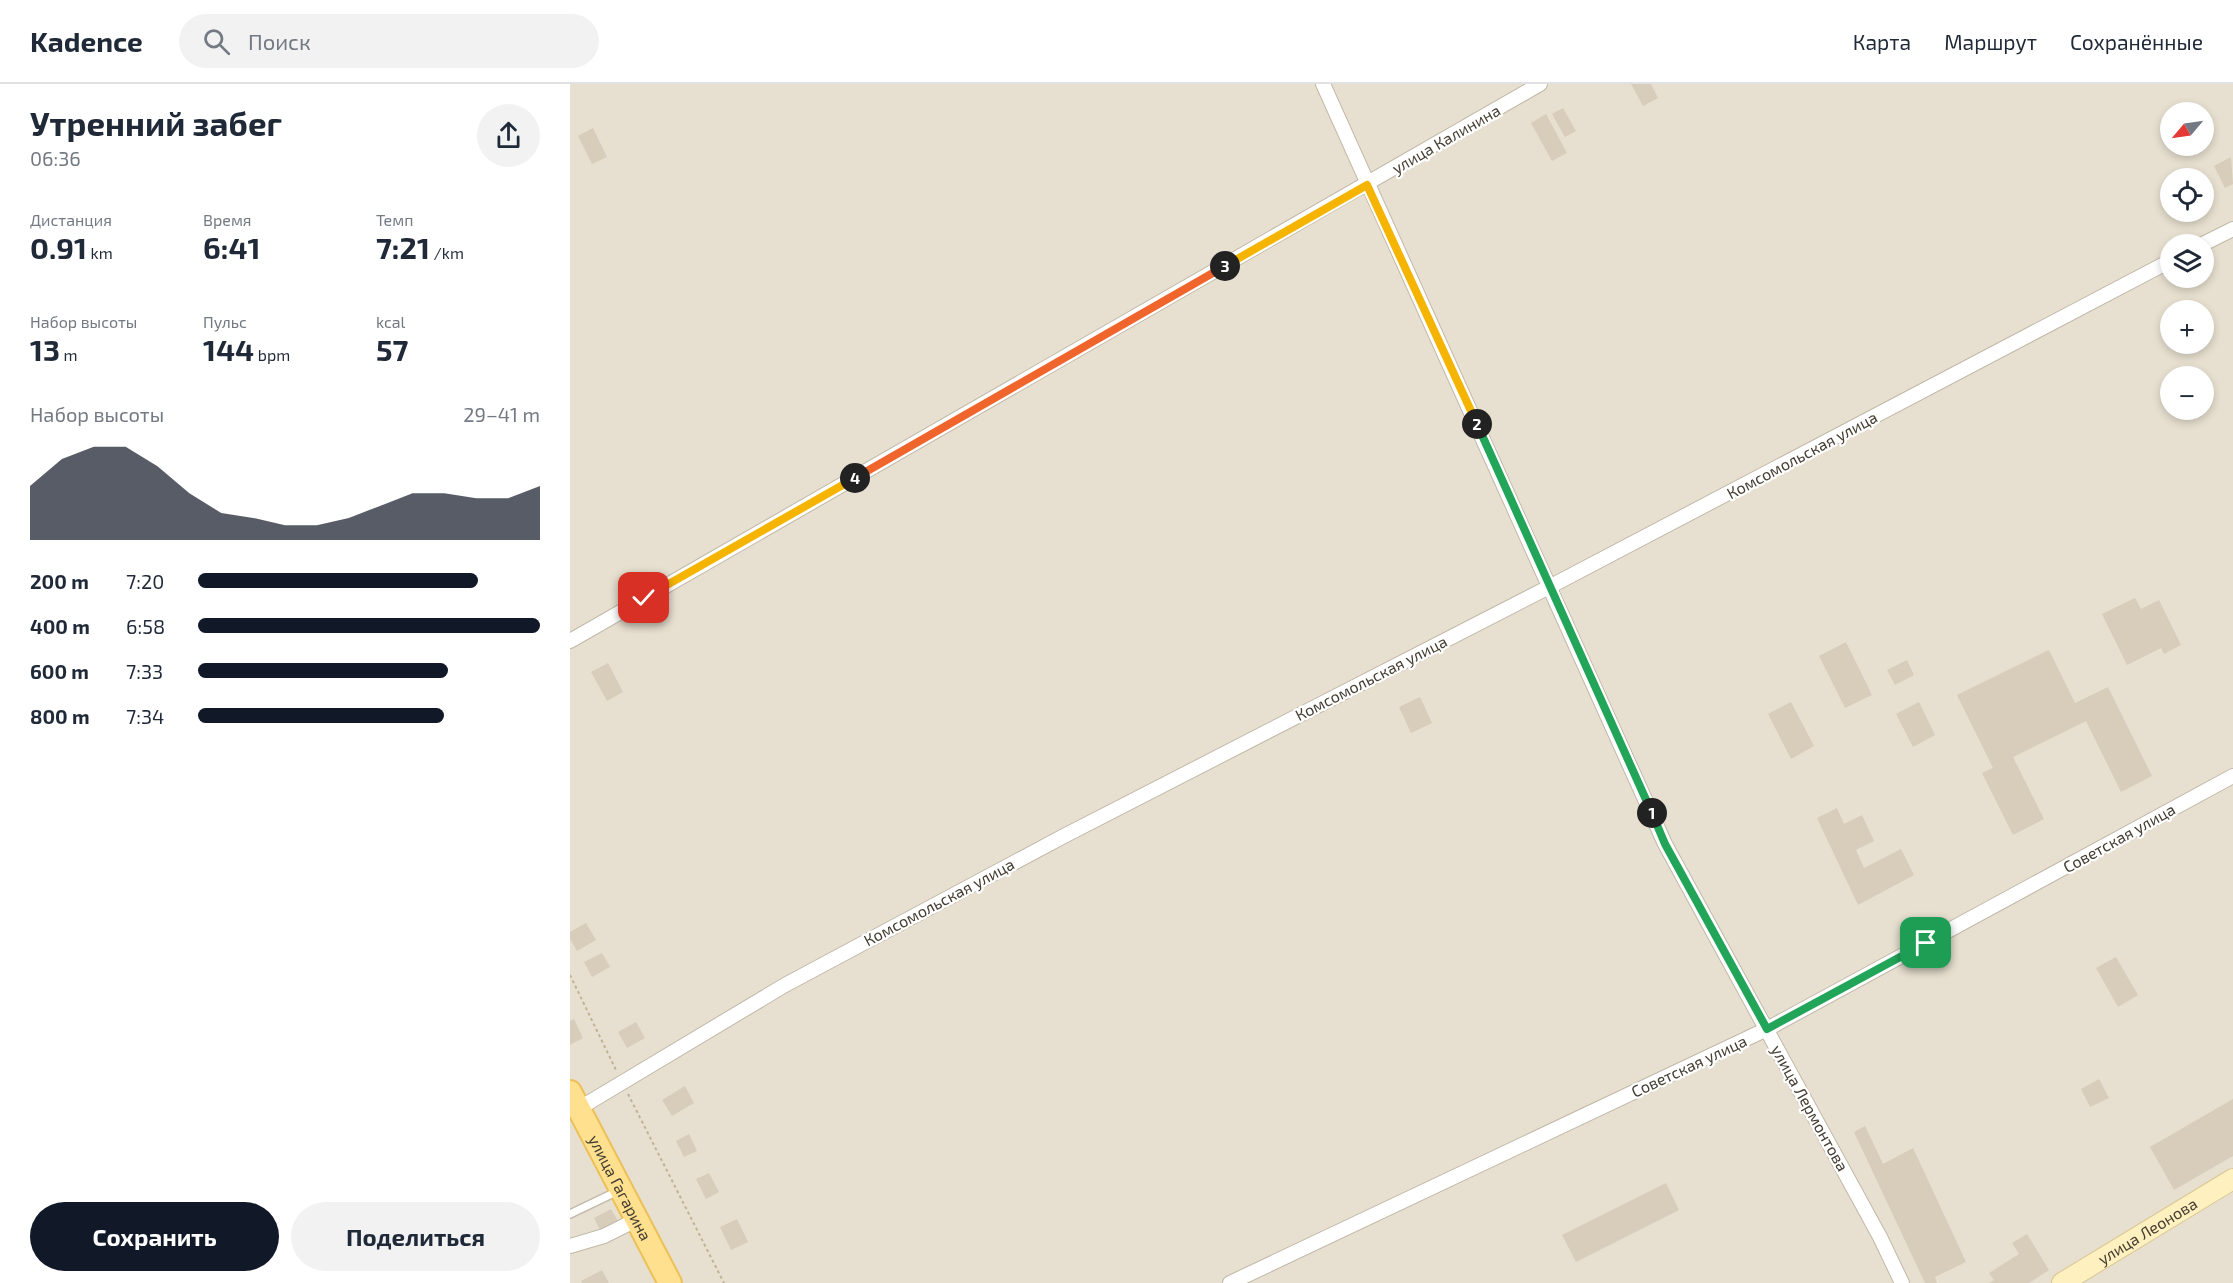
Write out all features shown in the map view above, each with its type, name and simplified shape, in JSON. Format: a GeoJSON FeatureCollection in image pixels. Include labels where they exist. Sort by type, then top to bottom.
{"type":"FeatureCollection","features":[{"type":"Feature","properties":{"kind":"main road","name":"улица Гагарина"},"geometry":{"type":"LineString","coordinates":[[573,1104],[669,1283]]}},
{"type":"Feature","properties":{"kind":"main road","name":"улица Леонова"},"geometry":{"type":"LineString","coordinates":[[2062,1283],[2233,1179]]}},
{"type":"Feature","properties":{"kind":"street","name":"улица Лермонтова"},"geometry":{"type":"LineString","coordinates":[[1323,84],[1551,586],[1665,844],[1880,1237],[1902,1283]]}},
{"type":"Feature","properties":{"kind":"street","name":"улица Калинина"},"geometry":{"type":"LineString","coordinates":[[570,641],[1540,84]]}},
{"type":"Feature","properties":{"kind":"street"},"geometry":{"type":"LineString","coordinates":[[2214,238],[2233,229]]}},
{"type":"Feature","properties":{"kind":"street","name":"Комсомольская улица"},"geometry":{"type":"LineString","coordinates":[[573,1104],[622,1082],[784,985],[1021,859],[1551,586],[2160,266]]}},
{"type":"Feature","properties":{"kind":"street","name":"Советская улица"},"geometry":{"type":"LineString","coordinates":[[1230,1283],[1767,1029],[2233,776]]}},
{"type":"Feature","properties":{"kind":"street"},"geometry":{"type":"LineString","coordinates":[[570,1246],[604,1236],[636,1220]]}},
{"type":"Feature","properties":{"kind":"lane"},"geometry":{"type":"LineString","coordinates":[[570,1214],[620,1190]]}},
{"type":"Feature","properties":{"kind":"path"},"geometry":{"type":"LineString","coordinates":[[570,975],[724,1283]]}},
{"type":"Feature","properties":{"kind":"shaded area"},"geometry":{"type":"Polygon","coordinates":[[[570,84],[2233,84],[2233,1283],[570,1283],[570,84]]]}},
{"type":"Feature","properties":{"kind":"building"},"geometry":{"type":"Polygon","coordinates":[[[1631,84],[1651,84],[1658,98],[1643,106],[1631,84]]]}},
{"type":"Feature","properties":{"kind":"building"},"geometry":{"type":"Polygon","coordinates":[[[1563,108],[1576,131],[1565,137],[1552,114],[1563,108]]]}},
{"type":"Feature","properties":{"kind":"building"},"geometry":{"type":"Polygon","coordinates":[[[1546,114],[1567,153],[1552,161],[1531,123],[1546,114]]]}},
{"type":"Feature","properties":{"kind":"building"},"geometry":{"type":"Polygon","coordinates":[[[593,128],[607,157],[592,164],[578,136],[593,128]]]}},
{"type":"Feature","properties":{"kind":"building"},"geometry":{"type":"Polygon","coordinates":[[[2231,157],[2233,184],[2225,188],[2214,166],[2231,157]]]}},
{"type":"Feature","properties":{"kind":"building"},"geometry":{"type":"Polygon","coordinates":[[[2135,598],[2141,609],[2159,600],[2181,645],[2164,654],[2161,648],[2127,665],[2102,614],[2135,598]]]}},
{"type":"Feature","properties":{"kind":"building"},"geometry":{"type":"Polygon","coordinates":[[[1846,642],[1872,695],[1845,708],[1819,656],[1846,642]]]}},
{"type":"Feature","properties":{"kind":"building"},"geometry":{"type":"Polygon","coordinates":[[[2049,650],[2075,703],[2108,687],[2152,776],[2121,792],[2086,721],[2013,757],[2044,819],[2013,835],[1982,773],[1993,768],[1957,695],[2049,650]]]}},
{"type":"Feature","properties":{"kind":"building"},"geometry":{"type":"Polygon","coordinates":[[[1907,660],[1914,675],[1895,685],[1887,670],[1907,660]]]}},
{"type":"Feature","properties":{"kind":"building"},"geometry":{"type":"Polygon","coordinates":[[[608,663],[623,692],[607,701],[591,672],[608,663]]]}},
{"type":"Feature","properties":{"kind":"building"},"geometry":{"type":"Polygon","coordinates":[[[1420,697],[1432,723],[1411,733],[1399,707],[1420,697]]]}},
{"type":"Feature","properties":{"kind":"building"},"geometry":{"type":"Polygon","coordinates":[[[1791,702],[1814,746],[1791,759],[1768,714],[1791,702]]]}},
{"type":"Feature","properties":{"kind":"building"},"geometry":{"type":"Polygon","coordinates":[[[1919,702],[1935,735],[1913,747],[1896,714],[1919,702]]]}},
{"type":"Feature","properties":{"kind":"building"},"geometry":{"type":"Polygon","coordinates":[[[1837,808],[1844,824],[1862,815],[1874,841],[1856,850],[1864,868],[1901,849],[1914,875],[1858,905],[1817,818],[1837,808]]]}},
{"type":"Feature","properties":{"kind":"building"},"geometry":{"type":"Polygon","coordinates":[[[586,923],[596,940],[577,951],[570,939],[570,932],[586,923]]]}},
{"type":"Feature","properties":{"kind":"building"},"geometry":{"type":"Polygon","coordinates":[[[602,953],[610,967],[592,977],[584,962],[602,953]]]}},
{"type":"Feature","properties":{"kind":"building"},"geometry":{"type":"Polygon","coordinates":[[[2116,957],[2138,995],[2118,1007],[2096,968],[2116,957]]]}},
{"type":"Feature","properties":{"kind":"building"},"geometry":{"type":"Polygon","coordinates":[[[574,1019],[583,1038],[570,1045],[570,1021],[574,1019]]]}},
{"type":"Feature","properties":{"kind":"building"},"geometry":{"type":"Polygon","coordinates":[[[636,1022],[645,1038],[627,1048],[618,1032],[636,1022]]]}},
{"type":"Feature","properties":{"kind":"building"},"geometry":{"type":"Polygon","coordinates":[[[2099,1079],[2109,1098],[2090,1107],[2081,1089],[2099,1079]]]}},
{"type":"Feature","properties":{"kind":"building"},"geometry":{"type":"Polygon","coordinates":[[[685,1086],[694,1103],[672,1116],[662,1100],[685,1086]]]}},
{"type":"Feature","properties":{"kind":"building"},"geometry":{"type":"Polygon","coordinates":[[[2233,1099],[2233,1156],[2174,1190],[2150,1147],[2233,1099]]]}},
{"type":"Feature","properties":{"kind":"building"},"geometry":{"type":"Polygon","coordinates":[[[1865,1126],[1883,1164],[1913,1148],[1966,1262],[1935,1277],[1937,1283],[1925,1283],[1854,1132],[1865,1126]]]}},
{"type":"Feature","properties":{"kind":"building"},"geometry":{"type":"Polygon","coordinates":[[[689,1134],[697,1151],[684,1157],[676,1141],[689,1134]]]}},
{"type":"Feature","properties":{"kind":"building"},"geometry":{"type":"Polygon","coordinates":[[[709,1173],[719,1192],[706,1199],[696,1179],[709,1173]]]}},
{"type":"Feature","properties":{"kind":"building"},"geometry":{"type":"Polygon","coordinates":[[[1666,1183],[1679,1210],[1576,1262],[1562,1235],[1666,1183]]]}},
{"type":"Feature","properties":{"kind":"building"},"geometry":{"type":"Polygon","coordinates":[[[611,1209],[618,1221],[600,1230],[594,1218],[611,1209]]]}},
{"type":"Feature","properties":{"kind":"building"},"geometry":{"type":"Polygon","coordinates":[[[737,1219],[748,1242],[731,1250],[720,1227],[737,1219]]]}},
{"type":"Feature","properties":{"kind":"building"},"geometry":{"type":"Polygon","coordinates":[[[2027,1234],[2049,1270],[2029,1283],[1989,1283],[1994,1280],[1989,1273],[2019,1254],[2012,1243],[2027,1234]]]}},
{"type":"Feature","properties":{"kind":"building"},"geometry":{"type":"Polygon","coordinates":[[[602,1270],[609,1283],[582,1283],[581,1281],[602,1270]]]}},
{"type":"Feature","properties":{"kind":"route"},"geometry":{"type":"LineString","coordinates":[[644,598],[1367,185],[1551,586],[1665,844],[1767,1029],[1926,943]]}}]}
